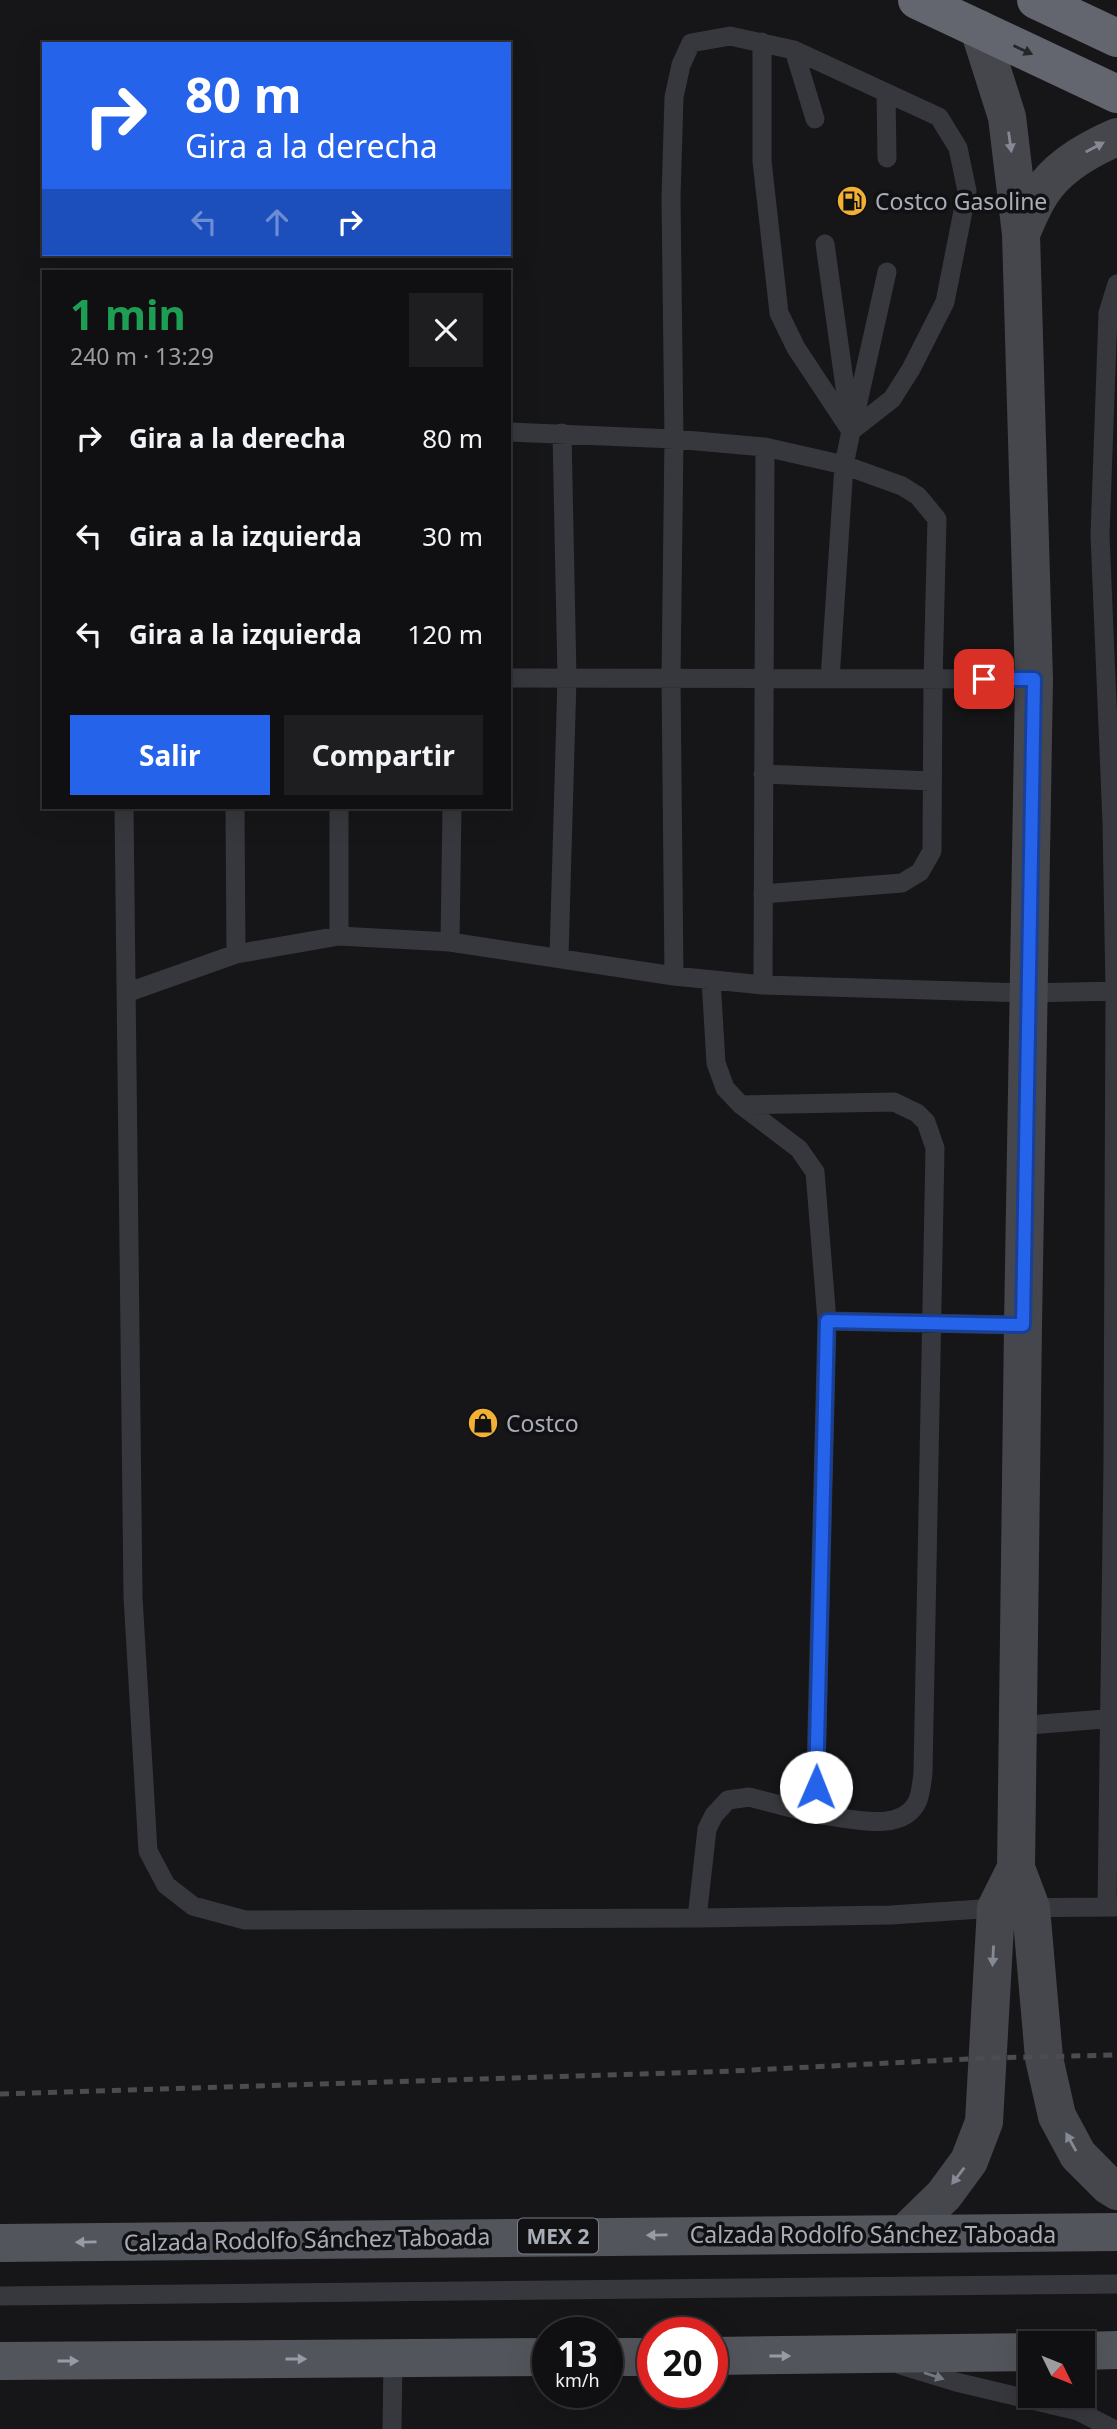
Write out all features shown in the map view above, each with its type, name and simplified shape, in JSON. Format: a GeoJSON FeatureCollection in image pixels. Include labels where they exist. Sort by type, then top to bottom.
{"type":"FeatureCollection","features":[{"type":"Feature","properties":{"kind":"highway"},"geometry":{"type":"LineString","coordinates":[[917,0],[1117,94]]}},
{"type":"Feature","properties":{"kind":"highway"},"geometry":{"type":"LineString","coordinates":[[1036,0],[1117,38]]}},
{"type":"Feature","properties":{"kind":"main road","name":"Calzada Rodolfo Sánchez Taboada"},"geometry":{"type":"LineString","coordinates":[[0,2243],[1117,2232]]}},
{"type":"Feature","properties":{"kind":"main road"},"geometry":{"type":"LineString","coordinates":[[1096,2351],[1117,2350]]}},
{"type":"Feature","properties":{"kind":"main road"},"geometry":{"type":"LineString","coordinates":[[728,2356],[1018,2352]]}},
{"type":"Feature","properties":{"kind":"main road"},"geometry":{"type":"LineString","coordinates":[[0,2361],[532,2357]]}},
{"type":"Feature","properties":{"kind":"street"},"geometry":{"type":"LineString","coordinates":[[905,2233],[944,2195],[969,2161],[984,2122],[1014,1908],[1016,1868],[1034,679],[1021,234],[1007,117],[979,29]]}},
{"type":"Feature","properties":{"kind":"street"},"geometry":{"type":"LineString","coordinates":[[1021,234],[1041,192],[1062,169],[1095,146],[1117,137]]}},
{"type":"Feature","properties":{"kind":"street"},"geometry":{"type":"LineString","coordinates":[[1014,1908],[1057,2116],[1078,2155],[1117,2191]]}},
{"type":"Feature","properties":{"kind":"lane"},"geometry":{"type":"LineString","coordinates":[[674,976],[671,198],[674,97],[681,65],[691,43],[730,36],[794,50],[939,117],[958,148],[967,191],[945,302],[929,337],[892,399],[851,431]]}},
{"type":"Feature","properties":{"kind":"lane"},"geometry":{"type":"LineString","coordinates":[[762,42],[762,161],[779,313],[796,348],[851,431]]}},
{"type":"Feature","properties":{"kind":"lane"},"geometry":{"type":"LineString","coordinates":[[794,50],[815,119]]}},
{"type":"Feature","properties":{"kind":"lane"},"geometry":{"type":"LineString","coordinates":[[886,94],[887,158]]}},
{"type":"Feature","properties":{"kind":"lane"},"geometry":{"type":"LineString","coordinates":[[825,244],[851,431]]}},
{"type":"Feature","properties":{"kind":"lane"},"geometry":{"type":"LineString","coordinates":[[830,679],[844,465],[887,272]]}},
{"type":"Feature","properties":{"kind":"lane"},"geometry":{"type":"LineString","coordinates":[[124,809],[132,1597],[148,1851],[166,1885],[193,1906],[245,1920],[697,1918],[891,1915],[1014,1908],[1112,1907],[1116,990],[1100,535],[1108,313],[1117,284]]}},
{"type":"Feature","properties":{"kind":"lane"},"geometry":{"type":"LineString","coordinates":[[511,432],[674,439],[765,447],[844,465],[902,486],[918,496],[937,519],[932,851],[920,872],[902,883],[763,894]]}},
{"type":"Feature","properties":{"kind":"lane"},"geometry":{"type":"LineString","coordinates":[[559,957],[567,678],[562,433]]}},
{"type":"Feature","properties":{"kind":"lane"},"geometry":{"type":"LineString","coordinates":[[763,985],[762,678],[765,447]]}},
{"type":"Feature","properties":{"kind":"lane"},"geometry":{"type":"LineString","coordinates":[[511,678],[1034,679]]}},
{"type":"Feature","properties":{"kind":"lane"},"geometry":{"type":"LineString","coordinates":[[763,774],[932,781]]}},
{"type":"Feature","properties":{"kind":"lane"},"geometry":{"type":"LineString","coordinates":[[234,809],[236,954]]}},
{"type":"Feature","properties":{"kind":"lane"},"geometry":{"type":"LineString","coordinates":[[339,809],[339,936]]}},
{"type":"Feature","properties":{"kind":"lane"},"geometry":{"type":"LineString","coordinates":[[450,942],[452,809]]}},
{"type":"Feature","properties":{"kind":"lane"},"geometry":{"type":"LineString","coordinates":[[126,993],[236,954],[339,936],[450,942],[674,976],[763,985],[1028,993],[1116,990]]}},
{"type":"Feature","properties":{"kind":"lane"},"geometry":{"type":"LineString","coordinates":[[711,979],[716,1063],[725,1088],[741,1105],[799,1149],[815,1172],[827,1321],[815,1814]]}},
{"type":"Feature","properties":{"kind":"lane"},"geometry":{"type":"LineString","coordinates":[[697,1918],[707,1829],[713,1815],[728,1800],[749,1797],[815,1814],[890,1823],[908,1814],[918,1800],[924,1759],[935,1149],[926,1122],[918,1113],[894,1102],[741,1105]]}},
{"type":"Feature","properties":{"kind":"lane"},"geometry":{"type":"LineString","coordinates":[[827,1321],[1023,1325]]}},
{"type":"Feature","properties":{"kind":"lane"},"geometry":{"type":"LineString","coordinates":[[1017,1726],[1113,1718]]}},
{"type":"Feature","properties":{"kind":"lane"},"geometry":{"type":"LineString","coordinates":[[0,2296],[1117,2284]]}},
{"type":"Feature","properties":{"kind":"lane"},"geometry":{"type":"LineString","coordinates":[[869,2355],[956,2382],[1078,2411],[1113,2429]]}},
{"type":"Feature","properties":{"kind":"lane"},"geometry":{"type":"LineString","coordinates":[[392,2429],[393,2358]]}},
{"type":"Feature","properties":{"kind":"railway"},"geometry":{"type":"LineString","coordinates":[[0,2094],[733,2071],[988,2058],[1117,2055]]}},
{"type":"Feature","properties":{"kind":"place","name":"Costco Gasoline"},"geometry":{"type":"Point","coordinates":[852,201]}},
{"type":"Feature","properties":{"kind":"place","name":"Costco"},"geometry":{"type":"Point","coordinates":[483,1423]}},
{"type":"Feature","properties":{"kind":"route"},"geometry":{"type":"LineString","coordinates":[[816,1787],[827,1321],[1023,1325],[1034,679],[984,679]]}}]}
